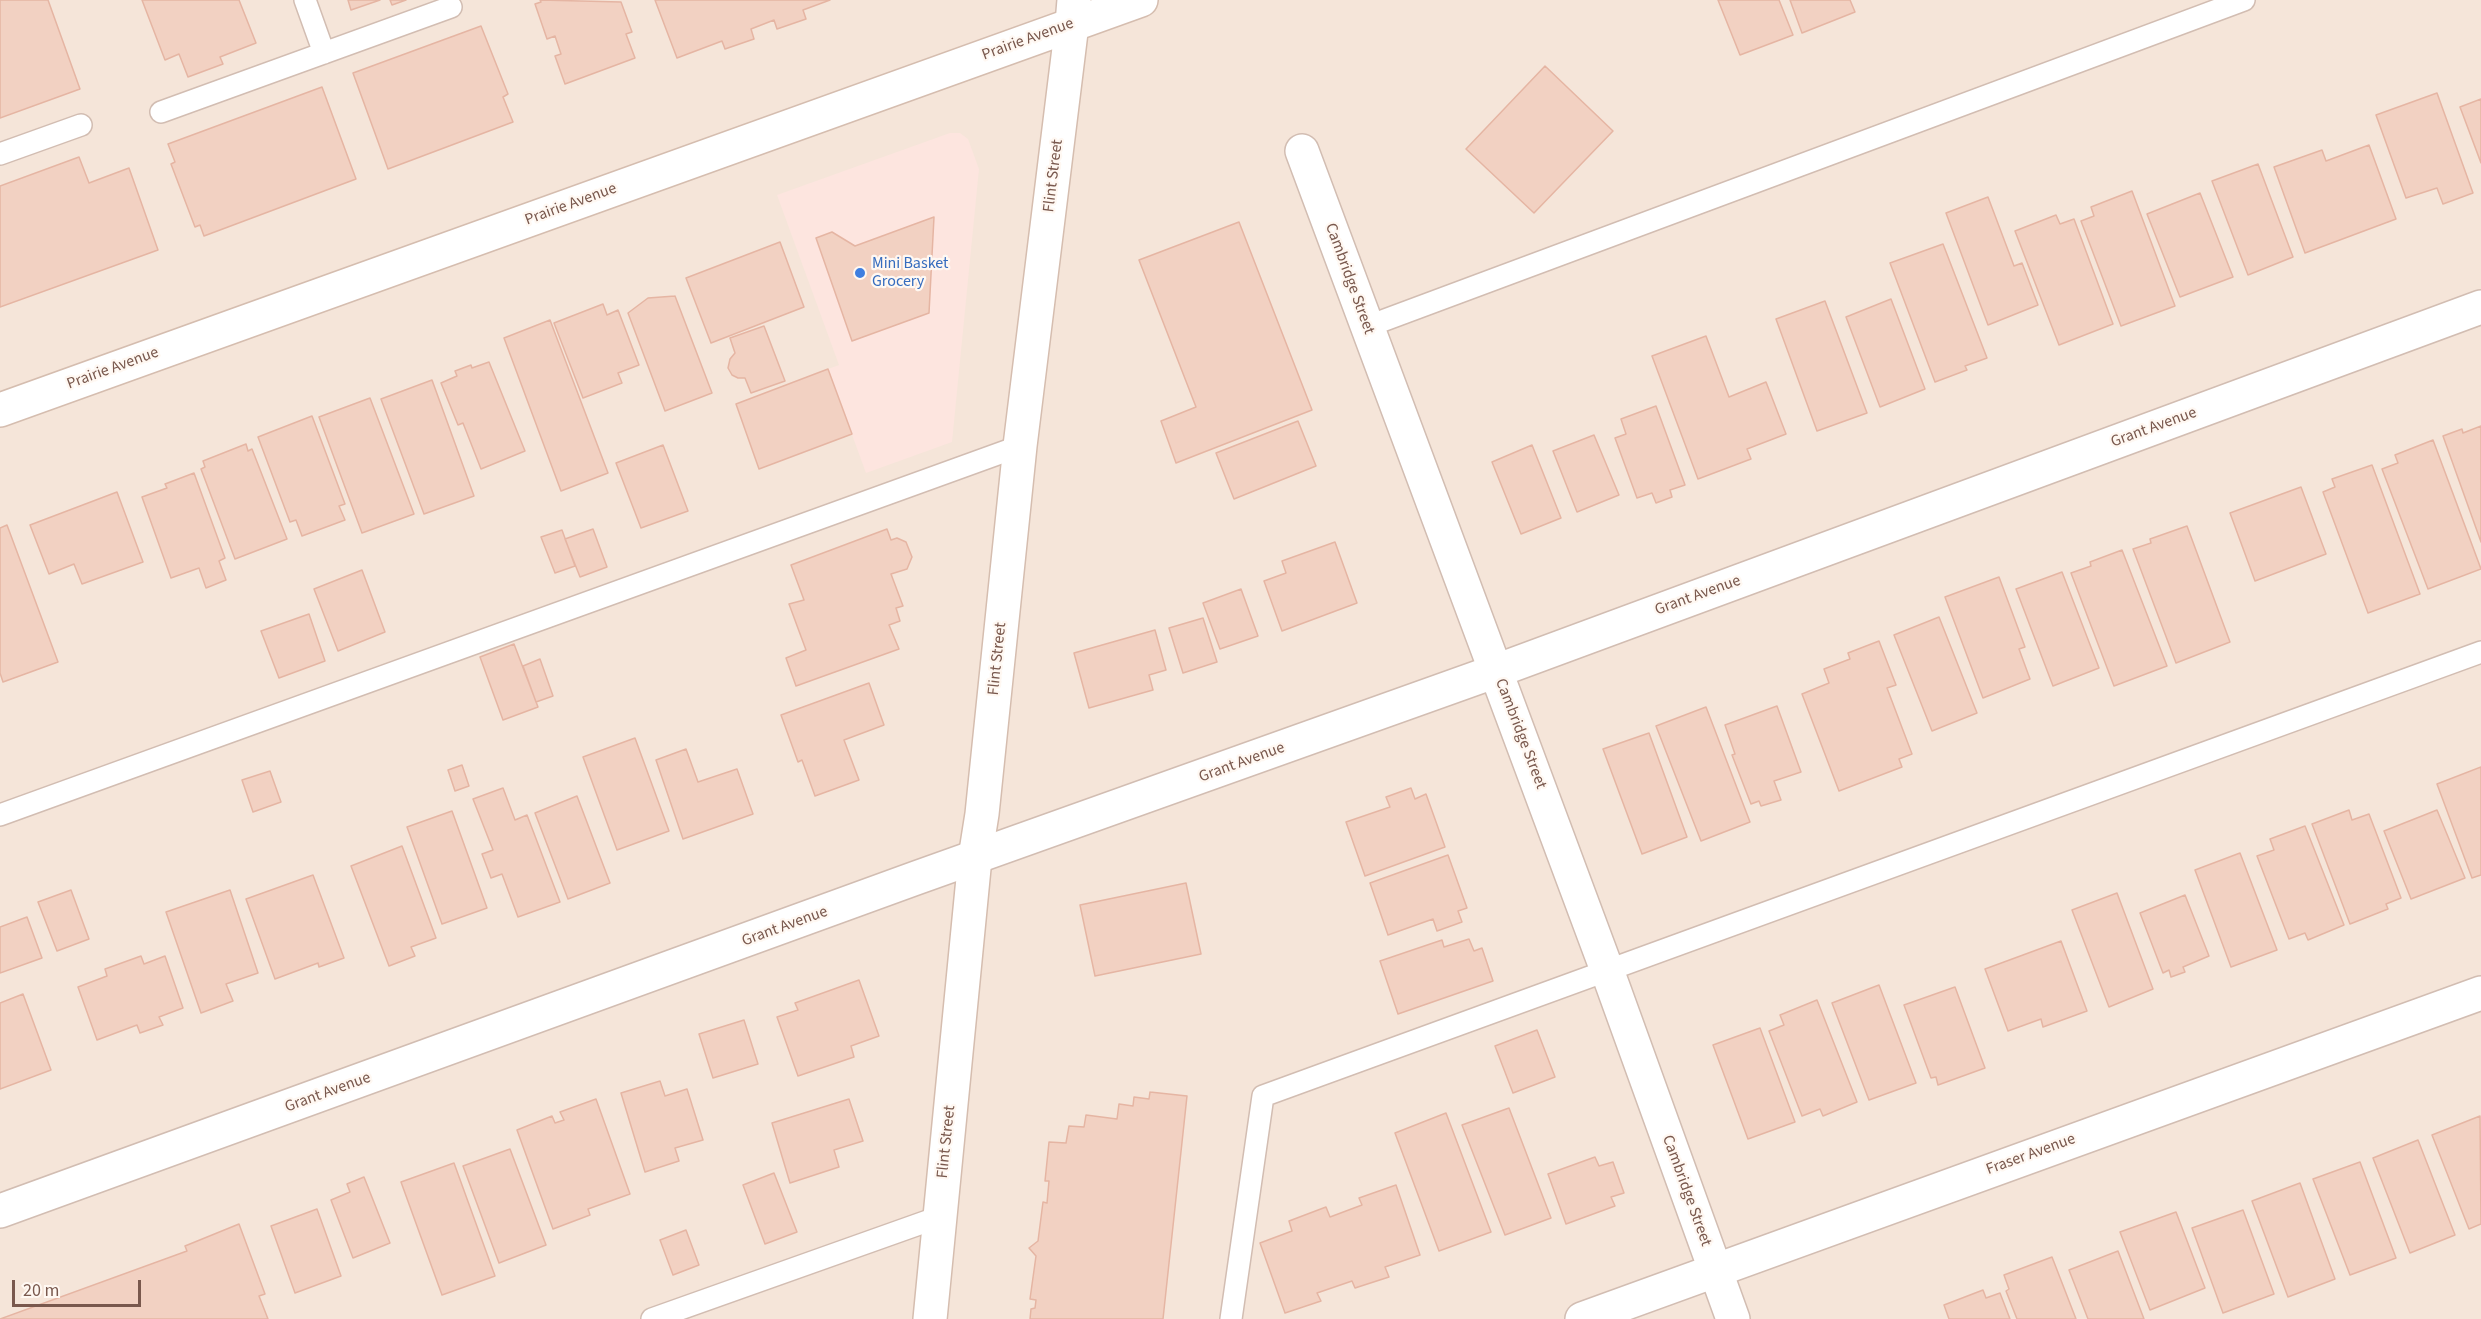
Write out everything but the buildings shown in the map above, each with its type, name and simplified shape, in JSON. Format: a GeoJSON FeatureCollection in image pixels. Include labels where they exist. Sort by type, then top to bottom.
{"type":"FeatureCollection","features":[{"type":"Feature","properties":{"kind":"street","name":"Prairie Avenue"},"geometry":{"type":"LineString","coordinates":[[0,410],[1073,12],[1141,0]]}},
{"type":"Feature","properties":{"kind":"street","name":"Flint Street"},"geometry":{"type":"LineString","coordinates":[[930,1319],[975,858],[982,814],[1020,446],[1073,12]]}},
{"type":"Feature","properties":{"kind":"street","name":"Cambridge Street"},"geometry":{"type":"LineString","coordinates":[[1302,151],[1607,970],[1733,1319]]}},
{"type":"Feature","properties":{"kind":"street","name":"Grant Avenue"},"geometry":{"type":"LineString","coordinates":[[0,1211],[1496,671],[2481,307]]}},
{"type":"Feature","properties":{"kind":"street","name":"Fraser Avenue"},"geometry":{"type":"LineString","coordinates":[[1582,1319],[2481,993]]}},
{"type":"Feature","properties":{"kind":"lane"},"geometry":{"type":"LineString","coordinates":[[305,0],[324,53]]}},
{"type":"Feature","properties":{"kind":"lane"},"geometry":{"type":"LineString","coordinates":[[1366,327],[2244,0]]}},
{"type":"Feature","properties":{"kind":"lane"},"geometry":{"type":"LineString","coordinates":[[161,112],[451,7]]}},
{"type":"Feature","properties":{"kind":"lane"},"geometry":{"type":"LineString","coordinates":[[0,154],[81,125]]}},
{"type":"Feature","properties":{"kind":"lane"},"geometry":{"type":"LineString","coordinates":[[0,815],[1020,446]]}},
{"type":"Feature","properties":{"kind":"lane"},"geometry":{"type":"LineString","coordinates":[[1231,1319],[1263,1096],[2481,652]]}},
{"type":"Feature","properties":{"kind":"lane"},"geometry":{"type":"LineString","coordinates":[[652,1319],[939,1218]]}},
{"type":"Feature","properties":{"kind":"shaded area"},"geometry":{"type":"Polygon","coordinates":[[[0,0],[2481,0],[2481,1319],[0,1319],[0,0]]]}},
{"type":"Feature","properties":{"kind":"shaded area"},"geometry":{"type":"Polygon","coordinates":[[[950,133],[960,133],[968,139],[979,169],[952,442],[866,473],[828,369],[839,365],[777,195],[950,133]]]}},
{"type":"Feature","properties":{"kind":"place","name":"Mini Basket Grocery"},"geometry":{"type":"Point","coordinates":[860,273]}}]}
